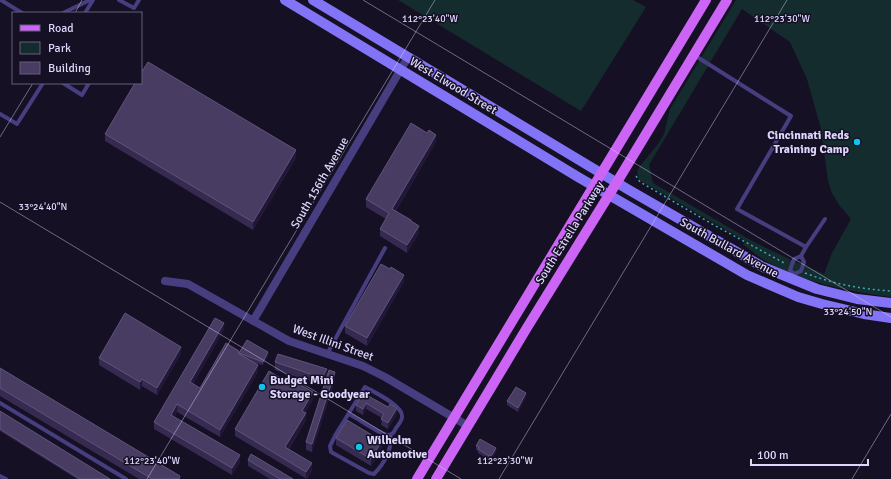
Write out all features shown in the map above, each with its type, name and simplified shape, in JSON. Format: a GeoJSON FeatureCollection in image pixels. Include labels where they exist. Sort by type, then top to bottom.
{"type":"FeatureCollection","features":[{"type":"Feature","properties":{"kind":"main road","name":"West Elwood Street"},"geometry":{"type":"LineString","coordinates":[[285,0],[608,195]]}},
{"type":"Feature","properties":{"kind":"main road","name":"West Elwood Street"},"geometry":{"type":"LineString","coordinates":[[312,0],[617,182]]}},
{"type":"Feature","properties":{"kind":"main road","name":"South Estrella Parkway"},"geometry":{"type":"LineString","coordinates":[[417,479],[706,0]]}},
{"type":"Feature","properties":{"kind":"main road","name":"South Estrella Parkway"},"geometry":{"type":"LineString","coordinates":[[436,479],[727,0]]}},
{"type":"Feature","properties":{"kind":"main road","name":"South Bullard Avenue"},"geometry":{"type":"LineString","coordinates":[[617,182],[748,258],[836,294],[857,299],[891,303]]}},
{"type":"Feature","properties":{"kind":"main road","name":"South Bullard Avenue"},"geometry":{"type":"LineString","coordinates":[[608,195],[760,282],[798,297],[822,304],[864,314],[891,318]]}},
{"type":"Feature","properties":{"kind":"street","name":"South 156th Avenue"},"geometry":{"type":"LineString","coordinates":[[254,321],[408,57]]}},
{"type":"Feature","properties":{"kind":"street","name":"West Illini Street"},"geometry":{"type":"LineString","coordinates":[[165,281],[188,284],[289,341],[363,366],[386,377],[468,426]]}},
{"type":"Feature","properties":{"kind":"lane"},"geometry":{"type":"LineString","coordinates":[[1,0],[20,12]]}},
{"type":"Feature","properties":{"kind":"lane"},"geometry":{"type":"LineString","coordinates":[[65,12],[90,0]]}},
{"type":"Feature","properties":{"kind":"lane"},"geometry":{"type":"LineString","coordinates":[[86,12],[93,0]]}},
{"type":"Feature","properties":{"kind":"lane"},"geometry":{"type":"LineString","coordinates":[[119,0],[134,8]]}},
{"type":"Feature","properties":{"kind":"lane"},"geometry":{"type":"LineString","coordinates":[[132,12],[139,0]]}},
{"type":"Feature","properties":{"kind":"lane"},"geometry":{"type":"LineString","coordinates":[[694,54],[791,116],[737,209],[806,247]]}},
{"type":"Feature","properties":{"kind":"lane"},"geometry":{"type":"LineString","coordinates":[[0,114],[18,124],[42,84]]}},
{"type":"Feature","properties":{"kind":"lane"},"geometry":{"type":"LineString","coordinates":[[65,84],[82,95],[88,84]]}},
{"type":"Feature","properties":{"kind":"lane"},"geometry":{"type":"LineString","coordinates":[[801,256],[804,262],[801,271],[793,277],[790,270],[794,259],[801,256],[825,219]]}},
{"type":"Feature","properties":{"kind":"lane"},"geometry":{"type":"LineString","coordinates":[[327,354],[385,248]]}},
{"type":"Feature","properties":{"kind":"lane"},"geometry":{"type":"LineString","coordinates":[[365,387],[395,405],[400,411],[402,417],[400,422],[394,433],[390,435],[392,443],[389,452],[374,474],[369,473],[332,452],[330,446],[365,387]]}},
{"type":"Feature","properties":{"kind":"lane"},"geometry":{"type":"LineString","coordinates":[[0,403],[126,479]]}},
{"type":"Feature","properties":{"kind":"lane"},"geometry":{"type":"LineString","coordinates":[[349,414],[383,433],[390,435]]}},
{"type":"Feature","properties":{"kind":"lane"},"geometry":{"type":"LineString","coordinates":[[0,476],[6,479]]}},
{"type":"Feature","properties":{"kind":"path"},"geometry":{"type":"LineString","coordinates":[[636,176],[640,182],[712,224],[791,266]]}},
{"type":"Feature","properties":{"kind":"path"},"geometry":{"type":"LineString","coordinates":[[801,271],[848,286],[862,289],[891,291]]}},
{"type":"Feature","properties":{"kind":"green space"},"geometry":{"type":"Polygon","coordinates":[[[398,0],[633,0],[646,7],[581,111],[398,0]]]}},
{"type":"Feature","properties":{"kind":"green space","name":"Cincinnati Reds Training Camp"},"geometry":{"type":"Polygon","coordinates":[[[736,0],[891,0],[891,297],[830,286],[785,271],[767,262],[743,245],[745,241],[639,180],[637,171],[664,134],[670,109],[736,0]],[[742,9],[649,165],[653,183],[754,242],[824,274],[832,253],[851,219],[839,205],[832,193],[828,181],[821,129],[807,79],[790,42],[742,9]]]}},
{"type":"Feature","properties":{"kind":"building"},"geometry":{"type":"Polygon","coordinates":[[[148,62],[296,150],[253,222],[105,134],[134,84],[142,84],[142,71],[148,62]]]}},
{"type":"Feature","properties":{"kind":"building"},"geometry":{"type":"Polygon","coordinates":[[[411,123],[427,133],[429,130],[436,135],[392,209],[419,226],[407,245],[380,229],[389,213],[366,199],[411,123]]]}},
{"type":"Feature","properties":{"kind":"building"},"geometry":{"type":"Polygon","coordinates":[[[381,264],[390,269],[391,267],[404,275],[367,338],[345,326],[381,264]]]}},
{"type":"Feature","properties":{"kind":"building"},"geometry":{"type":"Polygon","coordinates":[[[125,313],[181,347],[157,388],[142,379],[140,382],[99,358],[125,313]]]}},
{"type":"Feature","properties":{"kind":"building"},"geometry":{"type":"Polygon","coordinates":[[[215,318],[224,323],[190,382],[200,388],[226,343],[239,351],[238,353],[258,365],[220,430],[177,404],[171,415],[240,455],[232,468],[154,422],[215,318]]]}},
{"type":"Feature","properties":{"kind":"building"},"geometry":{"type":"Polygon","coordinates":[[[247,340],[268,352],[263,362],[239,353],[247,340]]]}},
{"type":"Feature","properties":{"kind":"building"},"geometry":{"type":"Polygon","coordinates":[[[278,354],[327,369],[322,378],[275,362],[278,354]]]}},
{"type":"Feature","properties":{"kind":"building"},"geometry":{"type":"Polygon","coordinates":[[[0,368],[180,476],[179,479],[152,479],[0,388],[0,368]]]}},
{"type":"Feature","properties":{"kind":"building"},"geometry":{"type":"Polygon","coordinates":[[[329,370],[335,372],[312,444],[306,442],[329,370]]]}},
{"type":"Feature","properties":{"kind":"building"},"geometry":{"type":"Polygon","coordinates":[[[269,371],[287,382],[289,378],[313,392],[302,411],[306,413],[285,447],[312,463],[306,472],[235,429],[269,371]]]}},
{"type":"Feature","properties":{"kind":"building"},"geometry":{"type":"Polygon","coordinates":[[[516,387],[526,393],[518,408],[507,401],[516,387]]]}},
{"type":"Feature","properties":{"kind":"building"},"geometry":{"type":"Polygon","coordinates":[[[363,393],[388,407],[390,404],[397,408],[388,423],[381,419],[384,414],[366,403],[363,409],[356,405],[363,393]]]}},
{"type":"Feature","properties":{"kind":"building"},"geometry":{"type":"Polygon","coordinates":[[[0,411],[110,479],[80,479],[0,429],[0,411]]]}},
{"type":"Feature","properties":{"kind":"building","name":"Wilhelm Automotive"},"geometry":{"type":"Polygon","coordinates":[[[347,420],[382,441],[371,459],[336,438],[347,420]]]}},
{"type":"Feature","properties":{"kind":"building"},"geometry":{"type":"Polygon","coordinates":[[[480,439],[496,448],[492,455],[489,456],[478,449],[479,447],[476,446],[480,439]]]}},
{"type":"Feature","properties":{"kind":"building"},"geometry":{"type":"Polygon","coordinates":[[[251,454],[293,479],[280,479],[248,460],[251,454]]]}},
{"type":"Feature","properties":{"kind":"place","name":"Cincinnati Reds Training Camp"},"geometry":{"type":"Point","coordinates":[857,142]}},
{"type":"Feature","properties":{"kind":"place","name":"Budget Mini Storage - Goodyear"},"geometry":{"type":"Point","coordinates":[262,387]}},
{"type":"Feature","properties":{"kind":"place","name":"Wilhelm Automotive"},"geometry":{"type":"Point","coordinates":[359,447]}}]}
